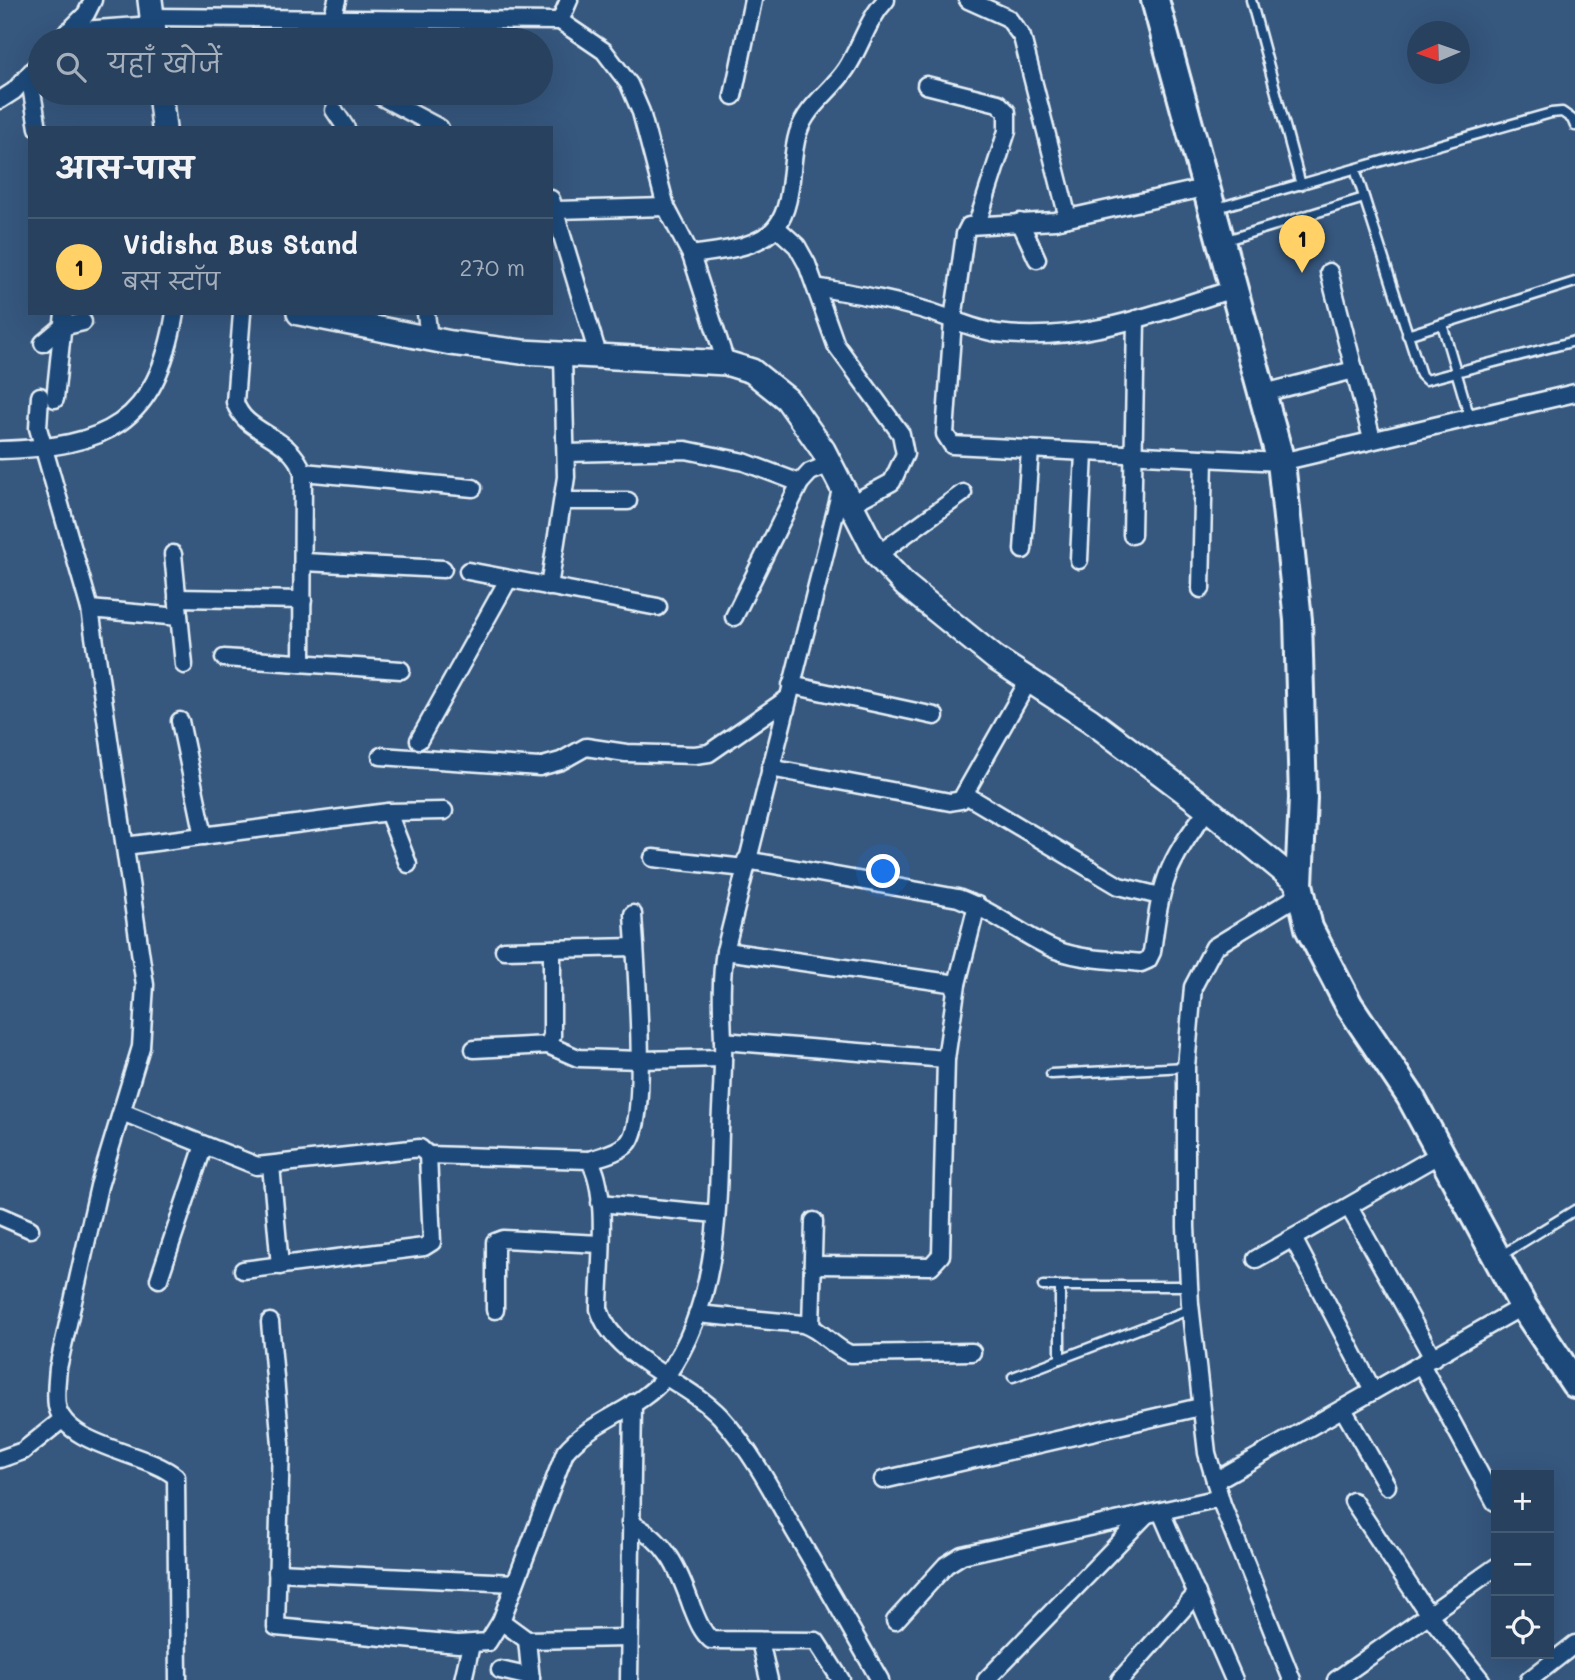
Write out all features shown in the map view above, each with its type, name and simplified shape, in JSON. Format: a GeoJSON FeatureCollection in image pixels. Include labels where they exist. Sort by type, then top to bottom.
{"type":"FeatureCollection","features":[{"type":"Feature","properties":{"kind":"main road"},"geometry":{"type":"LineString","coordinates":[[1155,0],[1236,288],[1281,462],[1298,620],[1303,797],[1300,889],[1309,928],[1322,958],[1349,1005],[1410,1096],[1523,1306],[1575,1384]]}},
{"type":"Feature","properties":{"kind":"main road"},"geometry":{"type":"LineString","coordinates":[[161,105],[164,126]]}},
{"type":"Feature","properties":{"kind":"main road"},"geometry":{"type":"LineString","coordinates":[[318,315],[377,321],[429,339],[563,356],[726,363],[752,371],[787,399],[830,464],[877,555],[905,585],[995,658],[1090,720],[1208,809],[1300,889]]}},
{"type":"Feature","properties":{"kind":"street"},"geometry":{"type":"LineString","coordinates":[[72,28],[86,14],[93,0]]}},
{"type":"Feature","properties":{"kind":"street"},"geometry":{"type":"LineString","coordinates":[[334,28],[332,19],[337,0]]}},
{"type":"Feature","properties":{"kind":"street"},"geometry":{"type":"LineString","coordinates":[[560,21],[569,0]]}},
{"type":"Feature","properties":{"kind":"street"},"geometry":{"type":"LineString","coordinates":[[733,96],[753,0]]}},
{"type":"Feature","properties":{"kind":"street"},"geometry":{"type":"LineString","coordinates":[[691,256],[736,247],[758,239],[776,227],[785,202],[797,135],[803,120],[819,97],[846,70],[874,14],[886,0]]}},
{"type":"Feature","properties":{"kind":"street"},"geometry":{"type":"LineString","coordinates":[[968,0],[1008,18],[1022,37],[1069,218]]}},
{"type":"Feature","properties":{"kind":"street"},"geometry":{"type":"LineString","coordinates":[[111,28],[153,21],[560,21],[604,51],[629,84],[645,125],[666,207],[691,256],[726,363]]}},
{"type":"Feature","properties":{"kind":"street"},"geometry":{"type":"LineString","coordinates":[[0,100],[28,74]]}},
{"type":"Feature","properties":{"kind":"street"},"geometry":{"type":"LineString","coordinates":[[926,85],[998,103],[1007,112],[1007,131],[977,225]]}},
{"type":"Feature","properties":{"kind":"street"},"geometry":{"type":"LineString","coordinates":[[37,105],[38,126]]}},
{"type":"Feature","properties":{"kind":"street"},"geometry":{"type":"LineString","coordinates":[[395,105],[432,125]]}},
{"type":"Feature","properties":{"kind":"street"},"geometry":{"type":"LineString","coordinates":[[334,110],[345,126]]}},
{"type":"Feature","properties":{"kind":"street"},"geometry":{"type":"LineString","coordinates":[[1211,198],[1069,218],[970,226],[965,234],[953,320],[945,434],[947,442],[952,445],[1030,450],[1281,462],[1469,415],[1575,393]]}},
{"type":"Feature","properties":{"kind":"street"},"geometry":{"type":"LineString","coordinates":[[599,358],[554,204],[666,207]]}},
{"type":"Feature","properties":{"kind":"street"},"geometry":{"type":"LineString","coordinates":[[1020,222],[1037,259]]}},
{"type":"Feature","properties":{"kind":"street"},"geometry":{"type":"LineString","coordinates":[[271,1322],[281,1444],[276,1627],[471,1645],[488,1642],[501,1621],[565,1452],[579,1436],[648,1395],[664,1377],[684,1347],[708,1286],[716,1214],[723,1049],[720,997],[725,951],[789,692],[846,495],[892,482],[905,454],[901,434],[836,345],[816,287],[797,246],[776,227]]}},
{"type":"Feature","properties":{"kind":"street"},"geometry":{"type":"LineString","coordinates":[[1329,272],[1372,439]]}},
{"type":"Feature","properties":{"kind":"street"},"geometry":{"type":"LineString","coordinates":[[816,287],[889,300],[984,330],[1026,335],[1071,334],[1136,319],[1236,288]]}},
{"type":"Feature","properties":{"kind":"street"},"geometry":{"type":"LineString","coordinates":[[0,450],[54,448],[103,432],[134,412],[159,374],[172,335],[175,315]]}},
{"type":"Feature","properties":{"kind":"street"},"geometry":{"type":"LineString","coordinates":[[242,315],[235,402],[239,413],[288,446],[297,457],[303,472],[302,663]]}},
{"type":"Feature","properties":{"kind":"street"},"geometry":{"type":"LineString","coordinates":[[426,315],[429,339]]}},
{"type":"Feature","properties":{"kind":"street"},"geometry":{"type":"LineString","coordinates":[[1132,535],[1136,319]]}},
{"type":"Feature","properties":{"kind":"street"},"geometry":{"type":"LineString","coordinates":[[63,320],[83,322]]}},
{"type":"Feature","properties":{"kind":"street"},"geometry":{"type":"LineString","coordinates":[[43,343],[63,320]]}},
{"type":"Feature","properties":{"kind":"street"},"geometry":{"type":"LineString","coordinates":[[63,320],[48,397],[38,428],[54,448],[90,609],[145,985],[141,1046],[99,1186],[58,1368],[56,1393],[63,1419],[85,1438],[156,1464],[176,1477],[178,1680]]}},
{"type":"Feature","properties":{"kind":"street"},"geometry":{"type":"LineString","coordinates":[[549,587],[564,501],[567,453],[563,356]]}},
{"type":"Feature","properties":{"kind":"street"},"geometry":{"type":"LineString","coordinates":[[1264,393],[1354,370]]}},
{"type":"Feature","properties":{"kind":"street"},"geometry":{"type":"LineString","coordinates":[[567,453],[686,450],[744,462],[800,483]]}},
{"type":"Feature","properties":{"kind":"street"},"geometry":{"type":"LineString","coordinates":[[1023,550],[1030,450]]}},
{"type":"Feature","properties":{"kind":"street"},"geometry":{"type":"LineString","coordinates":[[1079,560],[1084,453]]}},
{"type":"Feature","properties":{"kind":"street"},"geometry":{"type":"LineString","coordinates":[[1201,589],[1205,458]]}},
{"type":"Feature","properties":{"kind":"street"},"geometry":{"type":"LineString","coordinates":[[734,617],[800,483],[810,472],[830,464]]}},
{"type":"Feature","properties":{"kind":"street"},"geometry":{"type":"LineString","coordinates":[[303,472],[473,488]]}},
{"type":"Feature","properties":{"kind":"street"},"geometry":{"type":"LineString","coordinates":[[877,555],[963,493]]}},
{"type":"Feature","properties":{"kind":"street"},"geometry":{"type":"LineString","coordinates":[[564,501],[628,501]]}},
{"type":"Feature","properties":{"kind":"street"},"geometry":{"type":"LineString","coordinates":[[173,554],[184,665]]}},
{"type":"Feature","properties":{"kind":"street"},"geometry":{"type":"LineString","coordinates":[[304,562],[443,569]]}},
{"type":"Feature","properties":{"kind":"street"},"geometry":{"type":"LineString","coordinates":[[468,571],[658,607]]}},
{"type":"Feature","properties":{"kind":"street"},"geometry":{"type":"LineString","coordinates":[[419,740],[508,580]]}},
{"type":"Feature","properties":{"kind":"street"},"geometry":{"type":"LineString","coordinates":[[177,598],[303,600]]}},
{"type":"Feature","properties":{"kind":"street"},"geometry":{"type":"LineString","coordinates":[[90,609],[179,617]]}},
{"type":"Feature","properties":{"kind":"street"},"geometry":{"type":"LineString","coordinates":[[224,658],[401,670]]}},
{"type":"Feature","properties":{"kind":"street"},"geometry":{"type":"LineString","coordinates":[[770,768],[950,802],[961,800],[1029,680]]}},
{"type":"Feature","properties":{"kind":"street"},"geometry":{"type":"LineString","coordinates":[[381,756],[539,767],[561,761],[586,747],[626,753],[695,755],[719,748],[789,692],[934,716]]}},
{"type":"Feature","properties":{"kind":"street"},"geometry":{"type":"LineString","coordinates":[[180,721],[204,836]]}},
{"type":"Feature","properties":{"kind":"street"},"geometry":{"type":"LineString","coordinates":[[966,795],[1119,886],[1160,896]]}},
{"type":"Feature","properties":{"kind":"street"},"geometry":{"type":"LineString","coordinates":[[653,858],[746,864],[958,898],[977,905],[1051,948],[1069,954],[1141,963],[1148,960],[1152,952],[1160,896],[1167,870],[1181,845],[1208,809]]}},
{"type":"Feature","properties":{"kind":"street"},"geometry":{"type":"LineString","coordinates":[[125,846],[388,812],[444,811]]}},
{"type":"Feature","properties":{"kind":"street"},"geometry":{"type":"LineString","coordinates":[[388,812],[408,864]]}},
{"type":"Feature","properties":{"kind":"street"},"geometry":{"type":"LineString","coordinates":[[1292,1680],[1220,1498],[1207,1453],[1189,1286],[1186,1067],[1192,987],[1214,947],[1300,889]]}},
{"type":"Feature","properties":{"kind":"street"},"geometry":{"type":"LineString","coordinates":[[813,1265],[931,1266],[937,1263],[941,1255],[946,1059],[957,984],[977,905]]}},
{"type":"Feature","properties":{"kind":"street"},"geometry":{"type":"LineString","coordinates":[[122,1112],[257,1166],[419,1148],[428,1155],[589,1160],[619,1150],[630,1142],[634,1130],[641,1060],[633,914]]}},
{"type":"Feature","properties":{"kind":"street"},"geometry":{"type":"LineString","coordinates":[[504,950],[635,947]]}},
{"type":"Feature","properties":{"kind":"street"},"geometry":{"type":"LineString","coordinates":[[548,1045],[552,1036],[552,949]]}},
{"type":"Feature","properties":{"kind":"street"},"geometry":{"type":"LineString","coordinates":[[725,951],[957,984]]}},
{"type":"Feature","properties":{"kind":"street"},"geometry":{"type":"LineString","coordinates":[[474,1049],[548,1045],[578,1058],[641,1060],[723,1049],[946,1059]]}},
{"type":"Feature","properties":{"kind":"street"},"geometry":{"type":"LineString","coordinates":[[159,1279],[204,1145]]}},
{"type":"Feature","properties":{"kind":"street"},"geometry":{"type":"LineString","coordinates":[[1255,1259],[1440,1154]]}},
{"type":"Feature","properties":{"kind":"street"},"geometry":{"type":"LineString","coordinates":[[243,1270],[424,1247],[432,1242],[428,1155]]}},
{"type":"Feature","properties":{"kind":"street"},"geometry":{"type":"LineString","coordinates":[[589,1160],[594,1168],[600,1203],[599,1309],[603,1324],[664,1377],[704,1399],[735,1435],[773,1493],[880,1680]]}},
{"type":"Feature","properties":{"kind":"street"},"geometry":{"type":"LineString","coordinates":[[271,1165],[280,1266]]}},
{"type":"Feature","properties":{"kind":"street"},"geometry":{"type":"LineString","coordinates":[[600,1203],[716,1214]]}},
{"type":"Feature","properties":{"kind":"street"},"geometry":{"type":"LineString","coordinates":[[1349,1207],[1491,1494]]}},
{"type":"Feature","properties":{"kind":"street"},"geometry":{"type":"LineString","coordinates":[[0,1216],[30,1229]]}},
{"type":"Feature","properties":{"kind":"street"},"geometry":{"type":"LineString","coordinates":[[811,1327],[814,1221]]}},
{"type":"Feature","properties":{"kind":"street"},"geometry":{"type":"LineString","coordinates":[[1293,1238],[1373,1391]]}},
{"type":"Feature","properties":{"kind":"street"},"geometry":{"type":"LineString","coordinates":[[495,1310],[495,1242],[502,1239],[600,1244]]}},
{"type":"Feature","properties":{"kind":"street"},"geometry":{"type":"LineString","coordinates":[[1215,1481],[1523,1306]]}},
{"type":"Feature","properties":{"kind":"street"},"geometry":{"type":"LineString","coordinates":[[697,1314],[817,1328],[838,1349],[850,1354],[972,1352]]}},
{"type":"Feature","properties":{"kind":"street"},"geometry":{"type":"LineString","coordinates":[[629,1680],[627,1638],[633,1403]]}},
{"type":"Feature","properties":{"kind":"street"},"geometry":{"type":"LineString","coordinates":[[883,1480],[1200,1407]]}},
{"type":"Feature","properties":{"kind":"street"},"geometry":{"type":"LineString","coordinates":[[1343,1409],[1387,1486]]}},
{"type":"Feature","properties":{"kind":"street"},"geometry":{"type":"LineString","coordinates":[[0,1459],[23,1451],[63,1419]]}},
{"type":"Feature","properties":{"kind":"street"},"geometry":{"type":"LineString","coordinates":[[895,1621],[947,1565],[962,1555],[1220,1498]]}},
{"type":"Feature","properties":{"kind":"street"},"geometry":{"type":"LineString","coordinates":[[1353,1501],[1429,1615],[1481,1680]]}},
{"type":"Feature","properties":{"kind":"street"},"geometry":{"type":"LineString","coordinates":[[1154,1513],[1197,1593],[1234,1680]]}},
{"type":"Feature","properties":{"kind":"street"},"geometry":{"type":"LineString","coordinates":[[986,1680],[1154,1513]]}},
{"type":"Feature","properties":{"kind":"street"},"geometry":{"type":"LineString","coordinates":[[630,1523],[657,1539],[678,1567],[703,1633],[711,1640],[816,1642],[841,1680]]}},
{"type":"Feature","properties":{"kind":"street"},"geometry":{"type":"LineString","coordinates":[[1336,1680],[1491,1571]]}},
{"type":"Feature","properties":{"kind":"street"},"geometry":{"type":"LineString","coordinates":[[276,1572],[515,1583]]}},
{"type":"Feature","properties":{"kind":"street"},"geometry":{"type":"LineString","coordinates":[[1120,1680],[1197,1593]]}},
{"type":"Feature","properties":{"kind":"street"},"geometry":{"type":"LineString","coordinates":[[501,1621],[527,1640],[627,1638]]}},
{"type":"Feature","properties":{"kind":"street"},"geometry":{"type":"LineString","coordinates":[[500,1670],[531,1679],[527,1640]]}},
{"type":"Feature","properties":{"kind":"street"},"geometry":{"type":"LineString","coordinates":[[760,1641],[769,1680]]}},
{"type":"Feature","properties":{"kind":"street"},"geometry":{"type":"LineString","coordinates":[[1529,1680],[1575,1644]]}},
{"type":"Feature","properties":{"kind":"street"},"geometry":{"type":"LineString","coordinates":[[463,1680],[471,1645]]}},
{"type":"Feature","properties":{"kind":"lane"},"geometry":{"type":"LineString","coordinates":[[1251,0],[1301,184]]}},
{"type":"Feature","properties":{"kind":"lane"},"geometry":{"type":"LineString","coordinates":[[1211,198],[1301,184],[1551,113],[1562,112],[1572,119],[1575,126]]}},
{"type":"Feature","properties":{"kind":"lane"},"geometry":{"type":"LineString","coordinates":[[1355,169],[1420,375],[1426,380],[1575,341]]}},
{"type":"Feature","properties":{"kind":"lane"},"geometry":{"type":"LineString","coordinates":[[1223,242],[1364,198]]}},
{"type":"Feature","properties":{"kind":"lane"},"geometry":{"type":"LineString","coordinates":[[1407,335],[1575,282]]}},
{"type":"Feature","properties":{"kind":"lane"},"geometry":{"type":"LineString","coordinates":[[1442,324],[1469,415]]}},
{"type":"Feature","properties":{"kind":"lane"},"geometry":{"type":"LineString","coordinates":[[1051,1074],[1186,1067]]}},
{"type":"Feature","properties":{"kind":"lane"},"geometry":{"type":"LineString","coordinates":[[1497,1258],[1575,1210]]}},
{"type":"Feature","properties":{"kind":"lane"},"geometry":{"type":"LineString","coordinates":[[1042,1286],[1189,1286]]}},
{"type":"Feature","properties":{"kind":"lane"},"geometry":{"type":"LineString","coordinates":[[1060,1286],[1060,1359]]}},
{"type":"Feature","properties":{"kind":"lane"},"geometry":{"type":"LineString","coordinates":[[1013,1377],[1191,1309]]}},
{"type":"Feature","properties":{"kind":"place","name":"Vidisha Bus Stand"},"geometry":{"type":"Point","coordinates":[1302,273]}}]}
